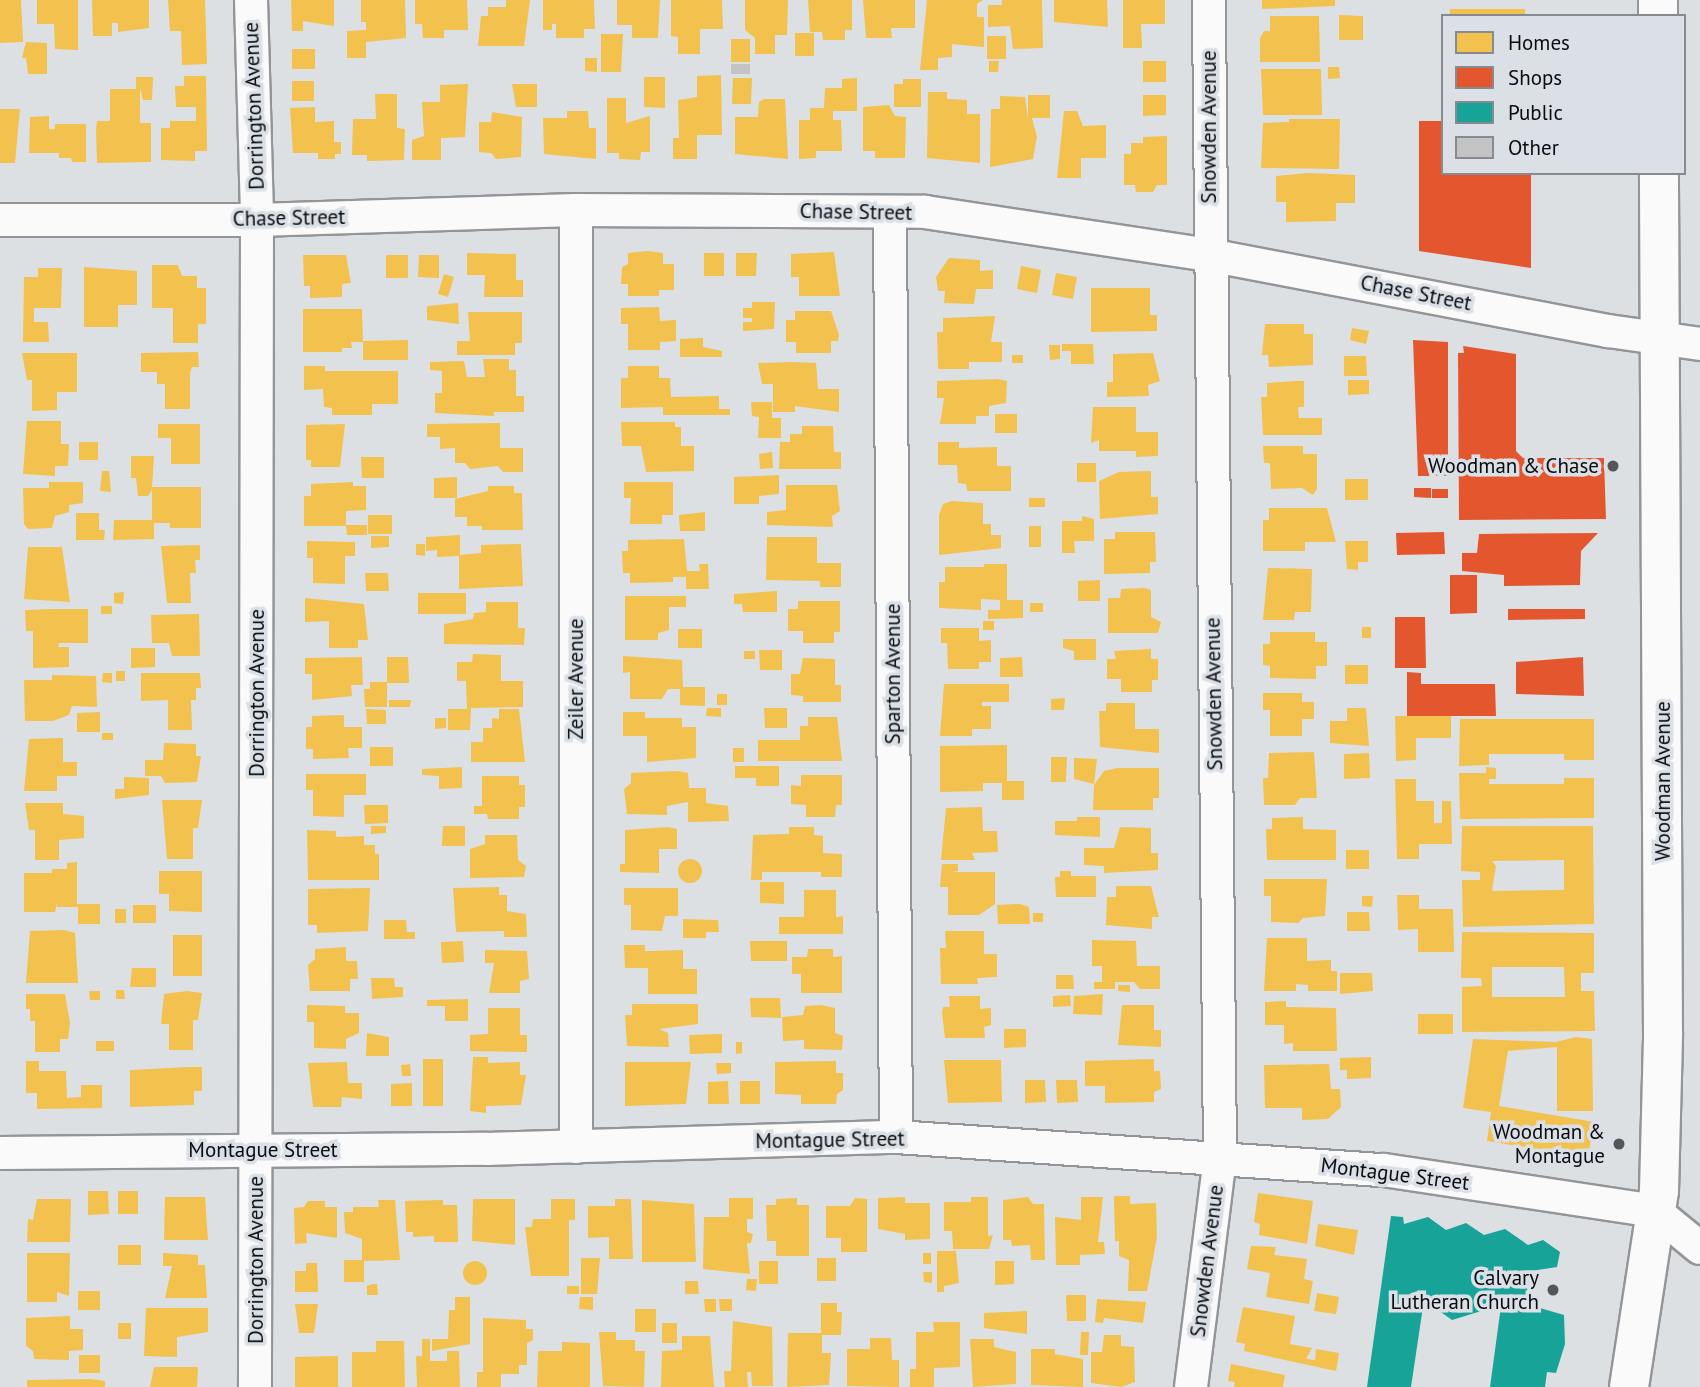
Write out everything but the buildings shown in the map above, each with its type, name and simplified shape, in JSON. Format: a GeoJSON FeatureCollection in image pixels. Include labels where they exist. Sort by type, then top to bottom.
{"type":"FeatureCollection","features":[{"type":"Feature","properties":{"kind":"main road","name":"Woodman Avenue"},"geometry":{"type":"LineString","coordinates":[[1629,1387],[1655,1211],[1663,1033],[1659,175]]}},
{"type":"Feature","properties":{"kind":"street","name":"Dorrington Avenue"},"geometry":{"type":"LineString","coordinates":[[251,0],[257,220],[256,1387]]}},
{"type":"Feature","properties":{"kind":"street","name":"Snowden Avenue"},"geometry":{"type":"LineString","coordinates":[[1191,1387],[1220,1156],[1209,255],[1209,0]]}},
{"type":"Feature","properties":{"kind":"street","name":"Chase Street"},"geometry":{"type":"LineString","coordinates":[[0,220],[257,220],[576,210],[925,212],[1209,255],[1700,344]]}},
{"type":"Feature","properties":{"kind":"street","name":"Zeiler Avenue"},"geometry":{"type":"LineString","coordinates":[[576,210],[576,1147]]}},
{"type":"Feature","properties":{"kind":"street","name":"Sparton Avenue"},"geometry":{"type":"LineString","coordinates":[[890,212],[896,1136]]}},
{"type":"Feature","properties":{"kind":"street","name":"Montague Street"},"geometry":{"type":"LineString","coordinates":[[0,1153],[576,1147],[896,1136],[1220,1156],[1384,1170],[1655,1211]]}},
{"type":"Feature","properties":{"kind":"street"},"geometry":{"type":"LineString","coordinates":[[1655,1211],[1700,1248]]}},
{"type":"Feature","properties":{"kind":"place","name":"Woodman & Chase"},"geometry":{"type":"Point","coordinates":[1613,466]}},
{"type":"Feature","properties":{"kind":"place","name":"Woodman & Montague"},"geometry":{"type":"Point","coordinates":[1619,1144]}},
{"type":"Feature","properties":{"kind":"place","name":"Calvary Lutheran Church"},"geometry":{"type":"Point","coordinates":[1553,1290]}}]}
